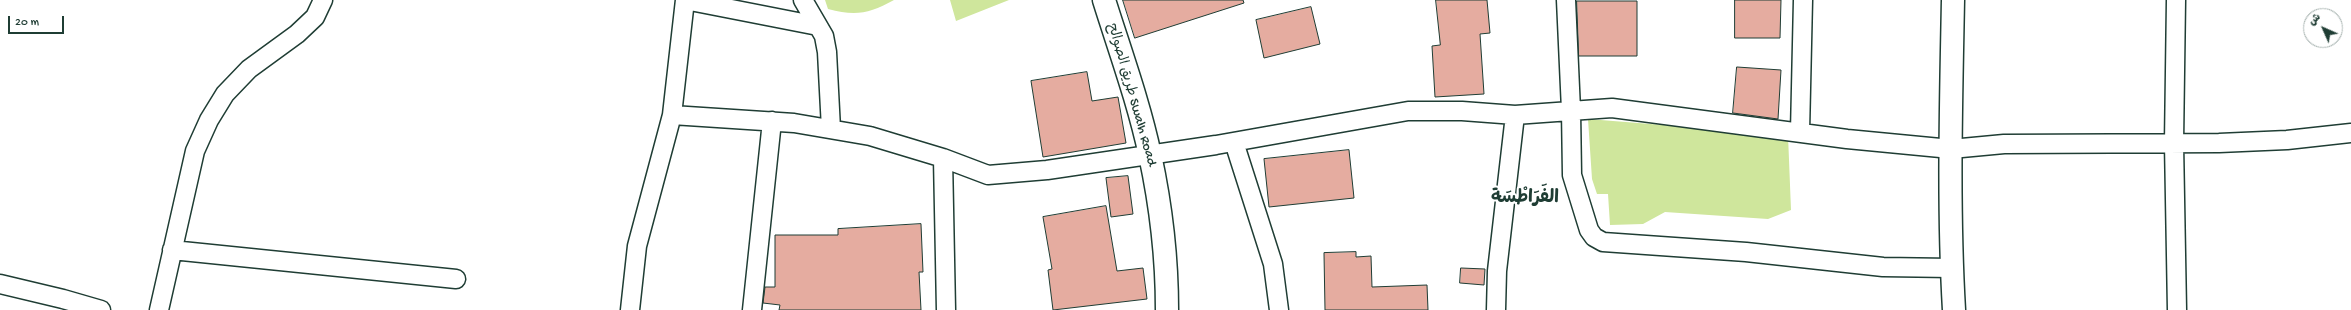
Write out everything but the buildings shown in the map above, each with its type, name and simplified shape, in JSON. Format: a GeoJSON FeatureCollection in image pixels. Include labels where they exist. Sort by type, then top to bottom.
{"type":"FeatureCollection","features":[{"type":"Feature","properties":{"kind":"street"},"geometry":{"type":"LineString","coordinates":[[159,310],[195,150],[209,120],[224,94],[249,69],[297,34],[315,16],[323,0]]}},
{"type":"Feature","properties":{"kind":"street"},"geometry":{"type":"LineString","coordinates":[[630,310],[637,246],[672,116],[685,0],[818,26]]}},
{"type":"Feature","properties":{"kind":"street"},"geometry":{"type":"LineString","coordinates":[[803,0],[824,36],[827,52],[831,129]]}},
{"type":"Feature","properties":{"kind":"street","name":"طريق الصوالح Swalh Road"},"geometry":{"type":"LineString","coordinates":[[1104,0],[1150,155],[1162,230],[1167,280],[1167,310]]}},
{"type":"Feature","properties":{"kind":"street"},"geometry":{"type":"LineString","coordinates":[[1566,0],[1571,110],[1572,175],[1589,230],[1594,237],[1603,242],[1746,252],[1884,267],[1952,268]]}},
{"type":"Feature","properties":{"kind":"street"},"geometry":{"type":"LineString","coordinates":[[1800,132],[1803,0]]}},
{"type":"Feature","properties":{"kind":"street"},"geometry":{"type":"LineString","coordinates":[[1953,0],[1951,149],[1952,268],[1954,310]]}},
{"type":"Feature","properties":{"kind":"street"},"geometry":{"type":"LineString","coordinates":[[2176,0],[2174,143],[2177,310]]}},
{"type":"Feature","properties":{"kind":"street"},"geometry":{"type":"LineString","coordinates":[[672,116],[772,121],[870,136],[943,158],[988,175],[1048,170],[1150,155],[1234,142],[1408,111],[1462,111],[1515,115],[1612,108],[1800,132],[1951,149],[2004,144],[2174,143],[2287,140],[2351,133]]}},
{"type":"Feature","properties":{"kind":"street"},"geometry":{"type":"LineString","coordinates":[[1496,310],[1497,271],[1515,115]]}},
{"type":"Feature","properties":{"kind":"street"},"geometry":{"type":"LineString","coordinates":[[752,310],[772,121]]}},
{"type":"Feature","properties":{"kind":"street"},"geometry":{"type":"LineString","coordinates":[[1234,142],[1273,264],[1279,310]]}},
{"type":"Feature","properties":{"kind":"street"},"geometry":{"type":"LineString","coordinates":[[943,158],[946,310]]}},
{"type":"Feature","properties":{"kind":"street"},"geometry":{"type":"LineString","coordinates":[[172,250],[456,279]]}},
{"type":"Feature","properties":{"kind":"street"},"geometry":{"type":"LineString","coordinates":[[0,284],[63,298],[101,310]]}},
{"type":"Feature","properties":{"kind":"green space"},"geometry":{"type":"Polygon","coordinates":[[[825,0],[894,0],[869,11],[846,13],[828,9],[825,0]]]}},
{"type":"Feature","properties":{"kind":"green space"},"geometry":{"type":"Polygon","coordinates":[[[950,0],[1009,0],[956,21],[950,0]]]}},
{"type":"Feature","properties":{"kind":"green space"},"geometry":{"type":"Polygon","coordinates":[[[1588,119],[1788,135],[1791,210],[1768,219],[1665,212],[1643,224],[1610,225],[1608,194],[1597,194],[1592,179],[1588,119]]]}},
{"type":"Feature","properties":{"kind":"district","name":"الفَرَاطْسَة"},"geometry":{"type":"Point","coordinates":[1525,199]}}]}
